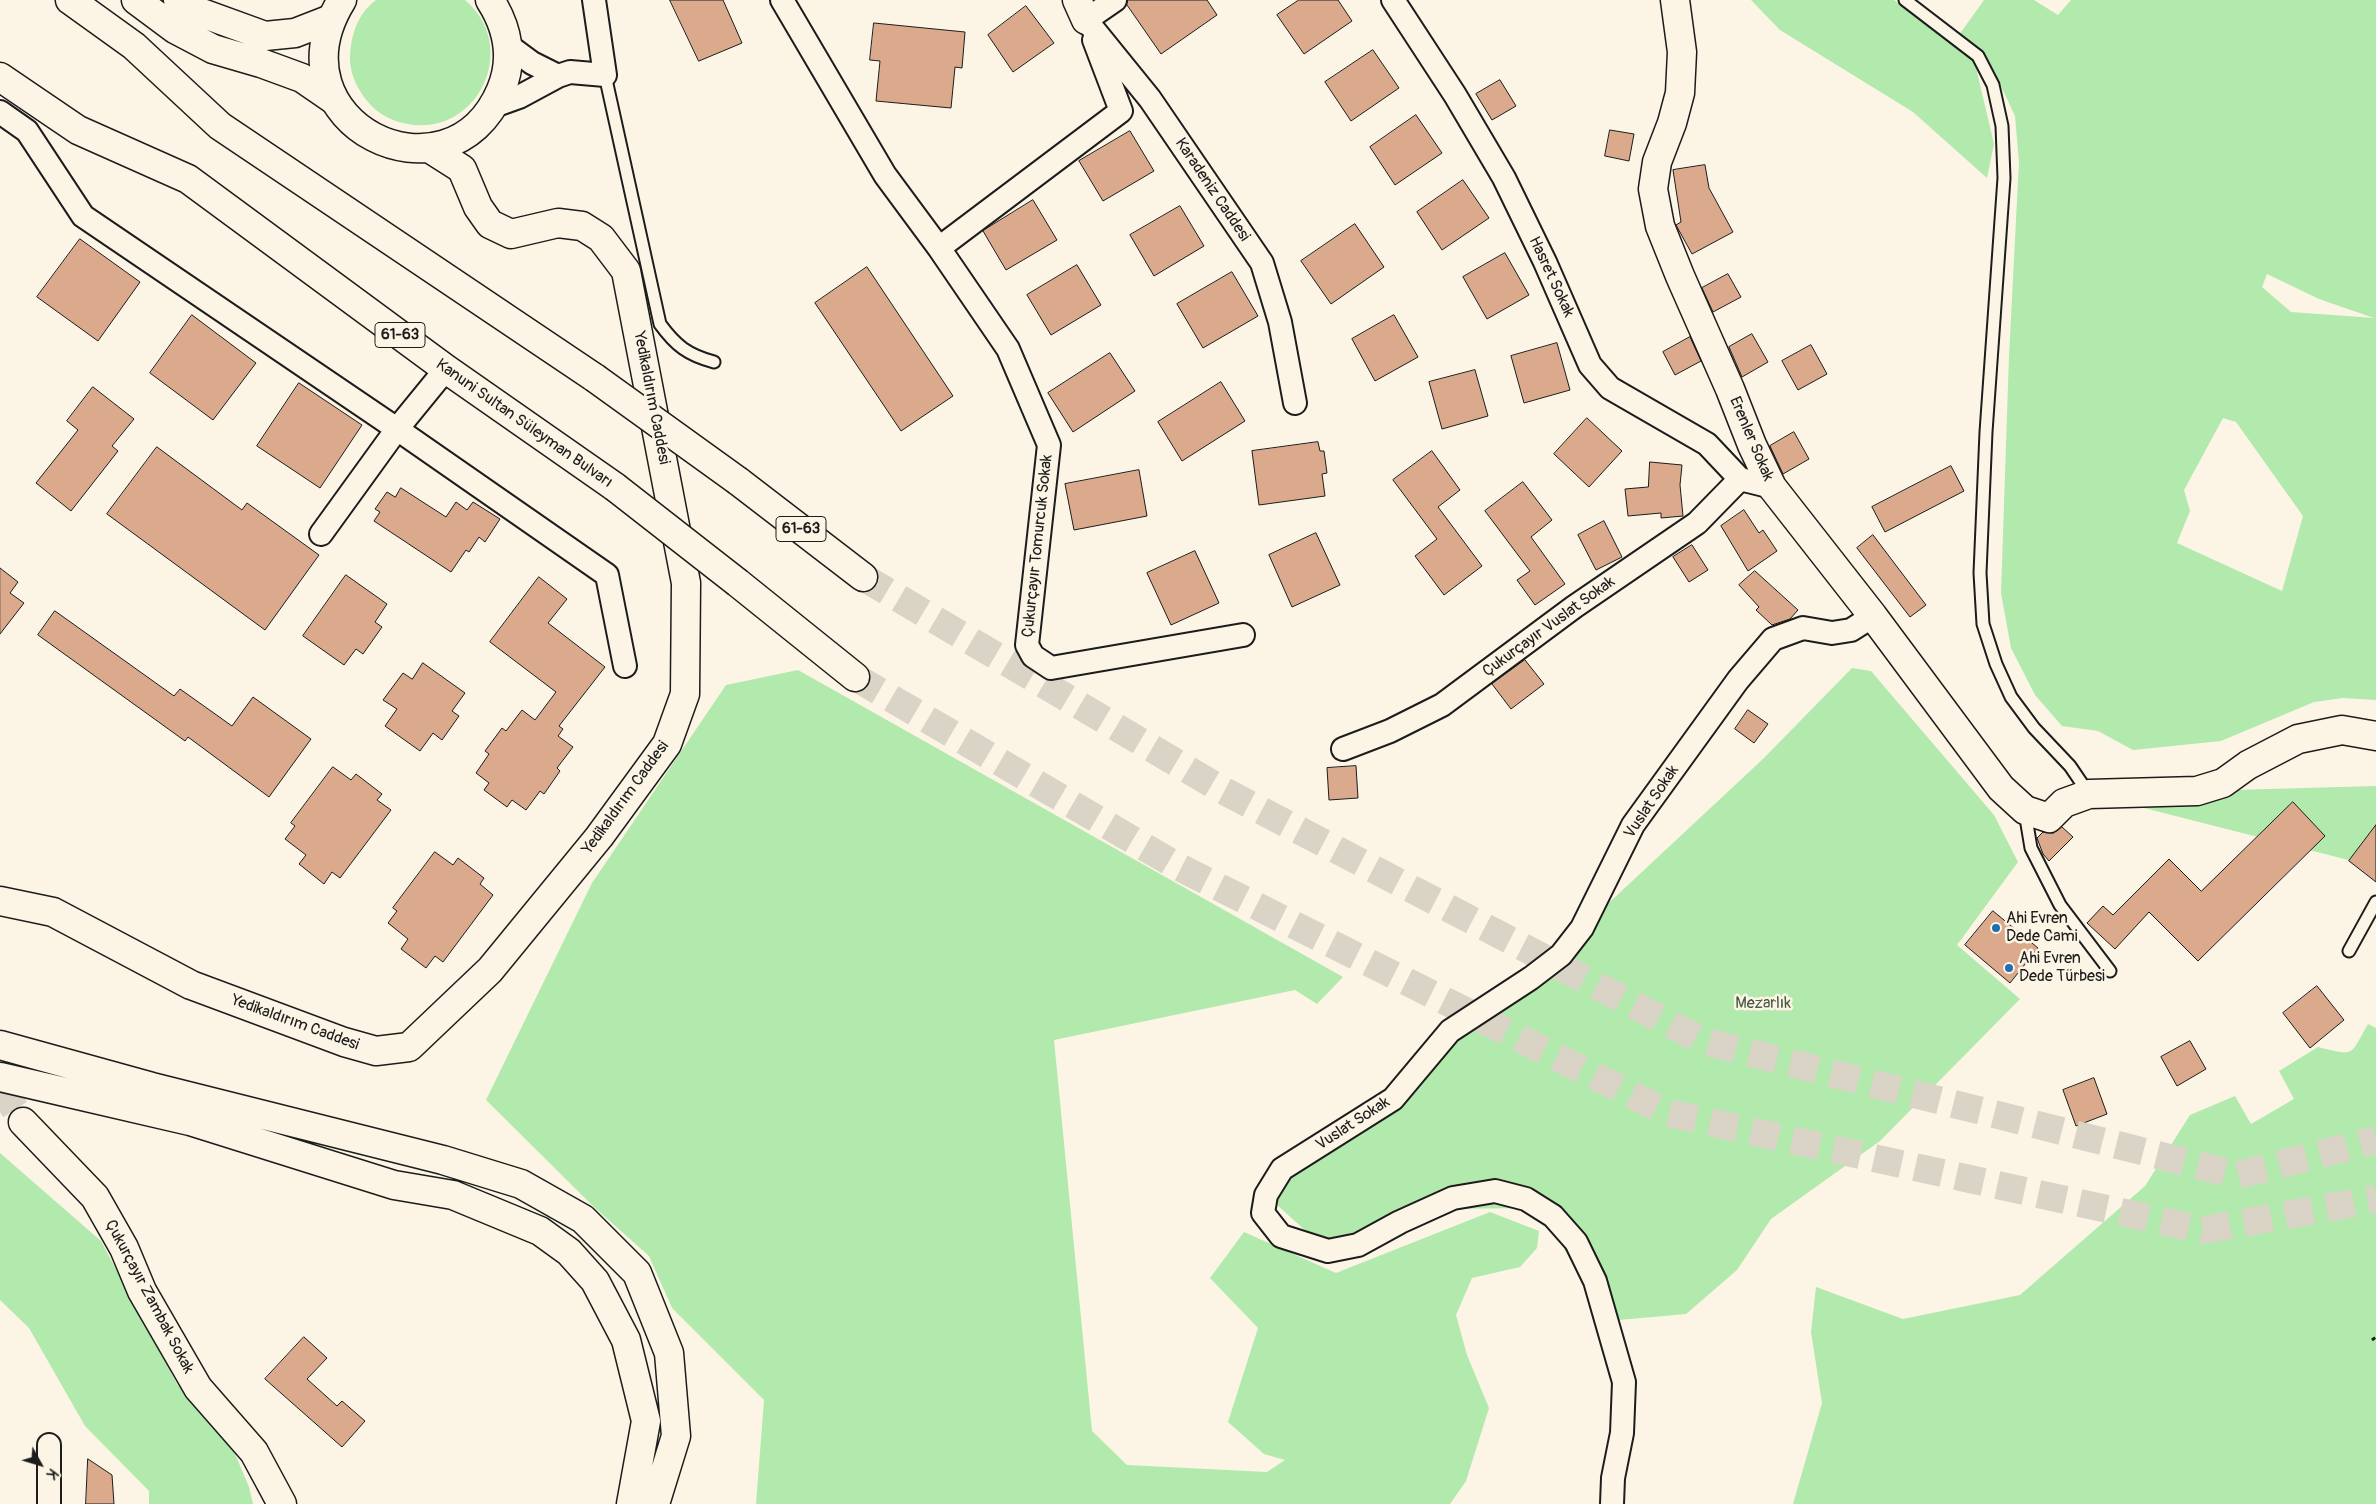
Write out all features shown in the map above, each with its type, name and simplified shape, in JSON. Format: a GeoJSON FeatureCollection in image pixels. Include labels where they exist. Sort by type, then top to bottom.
{"type":"FeatureCollection","features":[{"type":"Feature","properties":{"kind":"main road","name":"61-63"},"geometry":{"type":"LineString","coordinates":[[70,0],[134,46],[220,126],[595,378],[738,482],[863,577]]}},
{"type":"Feature","properties":{"kind":"main road"},"geometry":{"type":"LineString","coordinates":[[136,0],[176,29],[213,49],[261,63],[302,78],[334,100],[351,122],[374,139],[401,147],[429,148],[450,142],[470,132],[494,106],[506,77],[509,46],[502,18],[490,0]]}},
{"type":"Feature","properties":{"kind":"main road"},"geometry":{"type":"LineString","coordinates":[[178,0],[188,8],[265,36],[294,33],[336,9]]}},
{"type":"Feature","properties":{"kind":"main road","name":"Erenler Sokak"},"geometry":{"type":"LineString","coordinates":[[1676,0],[1682,52],[1680,93],[1672,123],[1657,162],[1653,189],[1660,226],[1752,445],[1772,488],[1873,616],[2002,788],[2025,810]]}},
{"type":"Feature","properties":{"kind":"main road"},"geometry":{"type":"LineString","coordinates":[[334,100],[325,74],[323,46],[336,9]]}},
{"type":"Feature","properties":{"kind":"main road","name":"Kanuni Sultan Süleyman Bulvarı"},"geometry":{"type":"LineString","coordinates":[[0,77],[78,130],[188,179],[446,369],[615,487],[855,677]]}},
{"type":"Feature","properties":{"kind":"main road"},"geometry":{"type":"LineString","coordinates":[[429,148],[462,169],[470,132]]}},
{"type":"Feature","properties":{"kind":"main road","name":"Yedikaldırım Caddesi"},"geometry":{"type":"LineString","coordinates":[[0,901],[53,912],[191,985],[344,1042],[376,1051],[409,1047],[490,970],[599,837],[667,744],[685,694],[686,583],[626,271],[601,238],[582,226],[558,223],[510,234],[490,224],[478,207],[462,169]]}},
{"type":"Feature","properties":{"kind":"main road"},"geometry":{"type":"LineString","coordinates":[[2025,810],[2049,818],[2064,803],[2089,794],[2198,791],[2223,783],[2248,765],[2298,739],[2342,730],[2376,736]]}},
{"type":"Feature","properties":{"kind":"main road"},"geometry":{"type":"LineString","coordinates":[[0,1045],[152,1087],[443,1160],[521,1184],[583,1219],[637,1272],[669,1353],[676,1436],[655,1504]]}},
{"type":"Feature","properties":{"kind":"main road"},"geometry":{"type":"LineString","coordinates":[[0,1077],[190,1120],[394,1184],[454,1195],[540,1231],[570,1252],[595,1281],[626,1340],[646,1421],[631,1504]]}},
{"type":"Feature","properties":{"kind":"main road","name":"Çukurçayır Zambak Sokak"},"geometry":{"type":"LineString","coordinates":[[22,1122],[95,1197],[124,1248],[142,1291],[198,1388],[254,1452],[282,1504]]}},
{"type":"Feature","properties":{"kind":"street"},"geometry":{"type":"LineString","coordinates":[[494,106],[519,97],[558,76],[570,72],[606,75],[594,0]]}},
{"type":"Feature","properties":{"kind":"street","name":"Çukurçayır Tomurcuk Sokak"},"geometry":{"type":"LineString","coordinates":[[782,0],[886,175],[1008,349],[1049,445],[1027,645],[1033,656],[1051,668],[1243,634]]}},
{"type":"Feature","properties":{"kind":"street"},"geometry":{"type":"LineString","coordinates":[[939,248],[1121,111],[1082,10],[1115,0]]}},
{"type":"Feature","properties":{"kind":"street","name":"Hasret Sokak"},"geometry":{"type":"LineString","coordinates":[[1393,0],[1455,94],[1504,178],[1545,262],[1590,365],[1610,388],[1707,444],[1740,479]]}},
{"type":"Feature","properties":{"kind":"street","name":"Karadeniz Caddesi"},"geometry":{"type":"LineString","coordinates":[[1082,10],[1150,99],[1262,263],[1280,322],[1295,403]]}},
{"type":"Feature","properties":{"kind":"street"},"geometry":{"type":"LineString","coordinates":[[509,46],[532,63],[558,76]]}},
{"type":"Feature","properties":{"kind":"street"},"geometry":{"type":"LineString","coordinates":[[0,112],[27,131],[83,216],[398,429],[607,575],[625,666]]}},
{"type":"Feature","properties":{"kind":"street"},"geometry":{"type":"LineString","coordinates":[[321,534],[398,429],[446,369]]}},
{"type":"Feature","properties":{"kind":"street"},"geometry":{"type":"LineString","coordinates":[[1740,479],[1772,488]]}},
{"type":"Feature","properties":{"kind":"street","name":"Çukurçayır Vuslat Sokak"},"geometry":{"type":"LineString","coordinates":[[1342,749],[1390,731],[1442,705],[1574,607],[1697,523],[1740,479]]}},
{"type":"Feature","properties":{"kind":"street","name":"Vuslat Sokak"},"geometry":{"type":"LineString","coordinates":[[1612,1504],[1613,1478],[1622,1433],[1624,1382],[1595,1281],[1576,1242],[1553,1216],[1526,1199],[1495,1191],[1453,1198],[1400,1222],[1358,1245],[1328,1251],[1281,1236],[1264,1213],[1266,1195],[1282,1169],[1393,1099],[1450,1031],[1531,978],[1561,955],[1582,928],[1633,825],[1738,680],[1773,639],[1803,628],[1832,634],[1851,630],[1873,616]]}},
{"type":"Feature","properties":{"kind":"street"},"geometry":{"type":"LineString","coordinates":[[49,1446],[49,1504]]}},
{"type":"Feature","properties":{"kind":"lane"},"geometry":{"type":"LineString","coordinates":[[1905,0],[1978,56],[1993,85],[2002,126],[2004,178],[1994,300],[1985,451],[1980,573],[1983,624],[1996,664],[2010,697],[2034,728],[2070,766],[2089,794]]}},
{"type":"Feature","properties":{"kind":"lane"},"geometry":{"type":"LineString","coordinates":[[606,75],[660,324],[672,341],[694,357],[714,362]]}},
{"type":"Feature","properties":{"kind":"lane"},"geometry":{"type":"LineString","coordinates":[[2025,810],[2030,848],[2060,905],[2110,971]]}},
{"type":"Feature","properties":{"kind":"lane"},"geometry":{"type":"LineString","coordinates":[[2349,951],[2376,902]]}},
{"type":"Feature","properties":{"kind":"path"},"geometry":{"type":"LineString","coordinates":[[2372,1340],[2376,1337]]}},
{"type":"Feature","properties":{"kind":"green space"},"geometry":{"type":"Polygon","coordinates":[[[376,0],[465,0],[482,20],[490,42],[490,65],[483,86],[470,105],[452,118],[429,125],[403,123],[393,120],[384,116],[368,102],[353,77],[350,52],[353,35],[359,19],[376,0]]]}},
{"type":"Feature","properties":{"kind":"green space"},"geometry":{"type":"Polygon","coordinates":[[[1751,0],[1894,0],[1974,59],[1994,144],[1987,178],[1913,112],[1780,30],[1751,0]]]}},
{"type":"Feature","properties":{"kind":"green space"},"geometry":{"type":"Polygon","coordinates":[[[1984,0],[2034,0],[2058,15],[2071,0],[2376,0],[2376,700],[2343,698],[2314,702],[2221,741],[2133,750],[2098,731],[2062,726],[2035,695],[2011,648],[2001,593],[2009,356],[2019,162],[2015,116],[1992,67],[1959,35],[1984,0]],[[2267,274],[2262,287],[2291,312],[2374,318],[2319,299],[2267,274]],[[2223,418],[2184,490],[2190,511],[2177,543],[2282,591],[2303,516],[2236,422],[2223,418]]]}},
{"type":"Feature","properties":{"kind":"green space","name":"Mezarlık"},"geometry":{"type":"Polygon","coordinates":[[[1852,668],[1871,671],[1994,815],[2018,862],[1957,945],[2020,999],[1880,1141],[1771,1219],[1737,1270],[1686,1314],[1607,1321],[1540,1208],[1429,1209],[1328,1251],[1266,1195],[1393,1099],[1582,928],[1764,758],[1852,668]]]}},
{"type":"Feature","properties":{"kind":"green space"},"geometry":{"type":"Polygon","coordinates":[[[798,670],[1343,977],[1317,1004],[1295,990],[1054,1040],[1092,1431],[1127,1465],[1267,1472],[1285,1460],[1264,1454],[1228,1422],[1258,1328],[1210,1278],[1244,1232],[1336,1273],[1490,1212],[1539,1231],[1537,1248],[1520,1267],[1472,1278],[1456,1315],[1467,1355],[1489,1408],[1466,1481],[1450,1504],[756,1504],[764,1400],[672,1308],[649,1256],[594,1207],[486,1100],[592,883],[726,685],[798,670]]]}},
{"type":"Feature","properties":{"kind":"green space"},"geometry":{"type":"Polygon","coordinates":[[[2376,786],[2376,867],[2089,794],[2376,786]]]}},
{"type":"Feature","properties":{"kind":"green space"},"geometry":{"type":"Polygon","coordinates":[[[2368,1024],[2376,1028],[2376,1504],[1793,1504],[1822,1403],[1811,1332],[1816,1287],[1903,1319],[2020,1295],[2145,1186],[2190,1115],[2235,1096],[2251,1124],[2294,1099],[2279,1071],[2318,1047],[2339,1052],[2350,1051],[2358,1043],[2368,1024]]]}},
{"type":"Feature","properties":{"kind":"green space"},"geometry":{"type":"Polygon","coordinates":[[[0,1153],[101,1241],[177,1384],[230,1442],[249,1487],[253,1504],[149,1504],[149,1491],[85,1426],[29,1328],[0,1300],[0,1153]]]}},
{"type":"Feature","properties":{"kind":"building"},"geometry":{"type":"Polygon","coordinates":[[[670,0],[723,0],[742,43],[699,61],[670,0]]]}},
{"type":"Feature","properties":{"kind":"building"},"geometry":{"type":"Polygon","coordinates":[[[1128,0],[1207,0],[1217,15],[1161,54],[1127,5],[1128,0]]]}},
{"type":"Feature","properties":{"kind":"building"},"geometry":{"type":"Polygon","coordinates":[[[1299,0],[1338,0],[1352,21],[1304,54],[1277,15],[1299,0]]]}},
{"type":"Feature","properties":{"kind":"building"},"geometry":{"type":"Polygon","coordinates":[[[1026,6],[1054,43],[1013,72],[988,35],[1026,6]]]}},
{"type":"Feature","properties":{"kind":"building"},"geometry":{"type":"Polygon","coordinates":[[[874,23],[965,32],[962,68],[955,67],[951,108],[876,101],[880,61],[870,60],[874,23]]]}},
{"type":"Feature","properties":{"kind":"building"},"geometry":{"type":"Polygon","coordinates":[[[1373,50],[1399,88],[1351,121],[1325,82],[1373,50]]]}},
{"type":"Feature","properties":{"kind":"building"},"geometry":{"type":"Polygon","coordinates":[[[1500,80],[1516,106],[1492,120],[1476,94],[1500,80]]]}},
{"type":"Feature","properties":{"kind":"building"},"geometry":{"type":"Polygon","coordinates":[[[1416,115],[1442,153],[1395,185],[1370,147],[1416,115]]]}},
{"type":"Feature","properties":{"kind":"building"},"geometry":{"type":"Polygon","coordinates":[[[1610,130],[1634,134],[1629,161],[1605,156],[1610,130]]]}},
{"type":"Feature","properties":{"kind":"building"},"geometry":{"type":"Polygon","coordinates":[[[1130,131],[1154,171],[1103,201],[1079,161],[1130,131]]]}},
{"type":"Feature","properties":{"kind":"building"},"geometry":{"type":"Polygon","coordinates":[[[1705,165],[1709,188],[1733,232],[1692,254],[1676,225],[1681,222],[1673,170],[1705,165]]]}},
{"type":"Feature","properties":{"kind":"building"},"geometry":{"type":"Polygon","coordinates":[[[1463,180],[1489,218],[1442,250],[1417,212],[1463,180]]]}},
{"type":"Feature","properties":{"kind":"building"},"geometry":{"type":"Polygon","coordinates":[[[1033,200],[1057,240],[1006,270],[983,231],[1033,200]]]}},
{"type":"Feature","properties":{"kind":"building"},"geometry":{"type":"Polygon","coordinates":[[[1180,206],[1204,246],[1154,276],[1130,235],[1180,206]]]}},
{"type":"Feature","properties":{"kind":"building"},"geometry":{"type":"Polygon","coordinates":[[[1355,224],[1384,267],[1331,304],[1301,261],[1355,224]]]}},
{"type":"Feature","properties":{"kind":"building"},"geometry":{"type":"Polygon","coordinates":[[[80,239],[140,282],[98,341],[37,297],[80,239]]]}},
{"type":"Feature","properties":{"kind":"building"},"geometry":{"type":"Polygon","coordinates":[[[1505,253],[1529,295],[1487,319],[1463,277],[1505,253]]]}},
{"type":"Feature","properties":{"kind":"building"},"geometry":{"type":"Polygon","coordinates":[[[1077,265],[1101,305],[1051,335],[1027,295],[1077,265]]]}},
{"type":"Feature","properties":{"kind":"building"},"geometry":{"type":"Polygon","coordinates":[[[867,267],[953,396],[901,431],[815,303],[867,267]]]}},
{"type":"Feature","properties":{"kind":"building"},"geometry":{"type":"Polygon","coordinates":[[[1232,272],[1258,316],[1203,348],[1177,304],[1232,272]]]}},
{"type":"Feature","properties":{"kind":"building"},"geometry":{"type":"Polygon","coordinates":[[[1728,274],[1741,297],[1713,312],[1702,288],[1728,274]]]}},
{"type":"Feature","properties":{"kind":"building"},"geometry":{"type":"Polygon","coordinates":[[[192,315],[256,363],[213,420],[150,373],[192,315]]]}},
{"type":"Feature","properties":{"kind":"building"},"geometry":{"type":"Polygon","coordinates":[[[1394,315],[1418,357],[1375,381],[1352,339],[1394,315]]]}},
{"type":"Feature","properties":{"kind":"building"},"geometry":{"type":"Polygon","coordinates":[[[1752,334],[1768,362],[1742,377],[1729,347],[1752,334]]]}},
{"type":"Feature","properties":{"kind":"building"},"geometry":{"type":"Polygon","coordinates":[[[1690,337],[1701,361],[1675,375],[1663,352],[1690,337]]]}},
{"type":"Feature","properties":{"kind":"building"},"geometry":{"type":"Polygon","coordinates":[[[1557,343],[1570,390],[1524,403],[1511,356],[1557,343]]]}},
{"type":"Feature","properties":{"kind":"building"},"geometry":{"type":"Polygon","coordinates":[[[1811,345],[1827,374],[1798,390],[1782,361],[1811,345]]]}},
{"type":"Feature","properties":{"kind":"building"},"geometry":{"type":"Polygon","coordinates":[[[1110,353],[1135,391],[1073,432],[1048,393],[1110,353]]]}},
{"type":"Feature","properties":{"kind":"building"},"geometry":{"type":"Polygon","coordinates":[[[1475,370],[1488,416],[1442,429],[1429,382],[1475,370]]]}},
{"type":"Feature","properties":{"kind":"building"},"geometry":{"type":"Polygon","coordinates":[[[1221,382],[1245,421],[1182,461],[1158,422],[1221,382]]]}},
{"type":"Feature","properties":{"kind":"building"},"geometry":{"type":"Polygon","coordinates":[[[299,383],[362,425],[320,488],[257,446],[299,383]]]}},
{"type":"Feature","properties":{"kind":"building"},"geometry":{"type":"Polygon","coordinates":[[[93,387],[134,419],[112,446],[118,451],[71,511],[36,483],[78,430],[67,421],[93,387]]]}},
{"type":"Feature","properties":{"kind":"building"},"geometry":{"type":"Polygon","coordinates":[[[1587,418],[1622,451],[1589,487],[1554,454],[1587,418]]]}},
{"type":"Feature","properties":{"kind":"building"},"geometry":{"type":"Polygon","coordinates":[[[1794,432],[1809,459],[1783,474],[1770,446],[1794,432]]]}},
{"type":"Feature","properties":{"kind":"building"},"geometry":{"type":"Polygon","coordinates":[[[1318,442],[1320,451],[1324,451],[1327,473],[1322,474],[1325,496],[1259,505],[1252,451],[1318,442]]]}},
{"type":"Feature","properties":{"kind":"building"},"geometry":{"type":"Polygon","coordinates":[[[157,447],[242,510],[247,503],[319,555],[265,630],[107,514],[157,447]]]}},
{"type":"Feature","properties":{"kind":"building"},"geometry":{"type":"Polygon","coordinates":[[[1432,451],[1460,490],[1438,507],[1482,566],[1444,595],[1415,556],[1437,539],[1393,480],[1432,451]]]}},
{"type":"Feature","properties":{"kind":"building"},"geometry":{"type":"Polygon","coordinates":[[[1650,462],[1682,465],[1680,485],[1683,516],[1661,518],[1661,513],[1628,516],[1625,489],[1648,487],[1650,462]]]}},
{"type":"Feature","properties":{"kind":"building"},"geometry":{"type":"Polygon","coordinates":[[[1951,466],[1964,491],[1885,532],[1872,507],[1951,466]]]}},
{"type":"Feature","properties":{"kind":"building"},"geometry":{"type":"Polygon","coordinates":[[[1139,470],[1147,516],[1074,530],[1065,484],[1139,470]]]}},
{"type":"Feature","properties":{"kind":"building"},"geometry":{"type":"Polygon","coordinates":[[[1523,482],[1552,520],[1531,537],[1565,584],[1535,605],[1517,580],[1530,571],[1485,511],[1523,482]]]}},
{"type":"Feature","properties":{"kind":"building"},"geometry":{"type":"Polygon","coordinates":[[[401,488],[446,517],[456,502],[467,510],[473,502],[500,519],[485,542],[479,537],[469,552],[466,550],[451,572],[374,521],[380,512],[375,509],[387,492],[395,497],[401,488]]]}},
{"type":"Feature","properties":{"kind":"building"},"geometry":{"type":"Polygon","coordinates":[[[1744,510],[1759,533],[1763,530],[1777,551],[1748,571],[1721,526],[1744,510]]]}},
{"type":"Feature","properties":{"kind":"building"},"geometry":{"type":"Polygon","coordinates":[[[1604,521],[1622,557],[1596,570],[1578,535],[1604,521]]]}},
{"type":"Feature","properties":{"kind":"building"},"geometry":{"type":"Polygon","coordinates":[[[1316,533],[1340,585],[1292,607],[1269,555],[1316,533]]]}},
{"type":"Feature","properties":{"kind":"building"},"geometry":{"type":"Polygon","coordinates":[[[1873,535],[1926,605],[1910,617],[1857,548],[1873,535]]]}},
{"type":"Feature","properties":{"kind":"building"},"geometry":{"type":"Polygon","coordinates":[[[1692,545],[1708,570],[1689,582],[1673,557],[1692,545]]]}},
{"type":"Feature","properties":{"kind":"building"},"geometry":{"type":"Polygon","coordinates":[[[1195,551],[1219,603],[1171,625],[1147,573],[1195,551]]]}},
{"type":"Feature","properties":{"kind":"building"},"geometry":{"type":"Polygon","coordinates":[[[0,568],[18,582],[10,593],[24,603],[0,634],[0,568]]]}},
{"type":"Feature","properties":{"kind":"building"},"geometry":{"type":"Polygon","coordinates":[[[1755,571],[1798,610],[1790,619],[1772,625],[1756,610],[1759,607],[1739,585],[1755,571]]]}},
{"type":"Feature","properties":{"kind":"building"},"geometry":{"type":"Polygon","coordinates":[[[346,575],[387,604],[375,622],[382,627],[363,654],[356,649],[344,665],[303,636],[346,575]]]}},
{"type":"Feature","properties":{"kind":"building"},"geometry":{"type":"Polygon","coordinates":[[[539,577],[567,599],[548,623],[605,667],[559,726],[563,729],[558,736],[573,747],[557,768],[560,771],[544,794],[540,791],[526,810],[512,800],[507,807],[484,790],[489,783],[476,773],[489,754],[485,751],[502,728],[506,731],[522,710],[535,720],[556,692],[490,642],[539,577]]]}},
{"type":"Feature","properties":{"kind":"building"},"geometry":{"type":"Polygon","coordinates":[[[55,611],[174,696],[180,689],[232,726],[253,697],[311,739],[269,797],[188,737],[185,741],[38,635],[55,611]]]}},
{"type":"Feature","properties":{"kind":"building"},"geometry":{"type":"Polygon","coordinates":[[[1525,660],[1544,684],[1511,709],[1492,684],[1525,660]]]}},
{"type":"Feature","properties":{"kind":"building"},"geometry":{"type":"Polygon","coordinates":[[[423,663],[465,693],[452,711],[459,716],[442,740],[433,733],[420,751],[385,726],[397,709],[383,700],[403,673],[412,679],[423,663]]]}},
{"type":"Feature","properties":{"kind":"building"},"geometry":{"type":"Polygon","coordinates":[[[1748,710],[1768,724],[1754,743],[1735,729],[1748,710]]]}},
{"type":"Feature","properties":{"kind":"building"},"geometry":{"type":"Polygon","coordinates":[[[1356,766],[1358,798],[1329,800],[1327,768],[1356,766]]]}},
{"type":"Feature","properties":{"kind":"building"},"geometry":{"type":"Polygon","coordinates":[[[333,767],[351,780],[356,774],[382,794],[377,800],[391,810],[340,878],[332,872],[324,884],[299,864],[306,855],[285,839],[295,826],[291,823],[333,767]]]}},
{"type":"Feature","properties":{"kind":"building"},"geometry":{"type":"Polygon","coordinates":[[[2293,802],[2325,836],[2198,961],[2149,912],[2115,949],[2087,923],[2103,906],[2113,915],[2169,859],[2201,891],[2293,802]]]}},
{"type":"Feature","properties":{"kind":"building"},"geometry":{"type":"Polygon","coordinates":[[[2376,825],[2376,882],[2349,861],[2376,825]]]}},
{"type":"Feature","properties":{"kind":"building"},"geometry":{"type":"Polygon","coordinates":[[[2062,827],[2073,837],[2049,861],[2043,854],[2037,838],[2043,832],[2053,833],[2062,827]]]}},
{"type":"Feature","properties":{"kind":"building"},"geometry":{"type":"Polygon","coordinates":[[[435,852],[453,865],[458,858],[484,878],[480,884],[493,895],[443,962],[435,956],[426,968],[401,949],[408,939],[388,923],[397,911],[393,908],[435,852]]]}},
{"type":"Feature","properties":{"kind":"building","name":"Ahi Evren Dede Cami"},"geometry":{"type":"Polygon","coordinates":[[[1993,911],[2038,948],[2010,983],[1965,945],[1993,911]]]}},
{"type":"Feature","properties":{"kind":"building"},"geometry":{"type":"Polygon","coordinates":[[[2317,986],[2344,1020],[2310,1048],[2283,1013],[2317,986]]]}},
{"type":"Feature","properties":{"kind":"building"},"geometry":{"type":"Polygon","coordinates":[[[2190,1041],[2206,1069],[2177,1086],[2161,1057],[2190,1041]]]}},
{"type":"Feature","properties":{"kind":"building"},"geometry":{"type":"Polygon","coordinates":[[[2094,1078],[2107,1114],[2076,1126],[2063,1090],[2094,1078]]]}},
{"type":"Feature","properties":{"kind":"building"},"geometry":{"type":"Polygon","coordinates":[[[304,1337],[327,1358],[307,1379],[337,1406],[342,1401],[365,1421],[342,1447],[265,1379],[304,1337]]]}},
{"type":"Feature","properties":{"kind":"building"},"geometry":{"type":"Polygon","coordinates":[[[88,1459],[112,1475],[114,1504],[86,1504],[88,1459]]]}},
{"type":"Feature","properties":{"kind":"tunnel"},"geometry":{"type":"LineString","coordinates":[[863,577],[1224,791],[1703,1041],[2237,1175],[2376,1140]]}},
{"type":"Feature","properties":{"kind":"tunnel"},"geometry":{"type":"LineString","coordinates":[[855,677],[1177,866],[1668,1113],[2203,1230],[2376,1199]]}},
{"type":"Feature","properties":{"kind":"tunnel"},"geometry":{"type":"LineString","coordinates":[[0,1086],[23,1122]]}},
{"type":"Feature","properties":{"kind":"place","name":"Ahi Evren Dede Cami"},"geometry":{"type":"Point","coordinates":[1996,928]}},
{"type":"Feature","properties":{"kind":"place","name":"Ahi Evren Dede Türbesi"},"geometry":{"type":"Point","coordinates":[2009,968]}}]}
